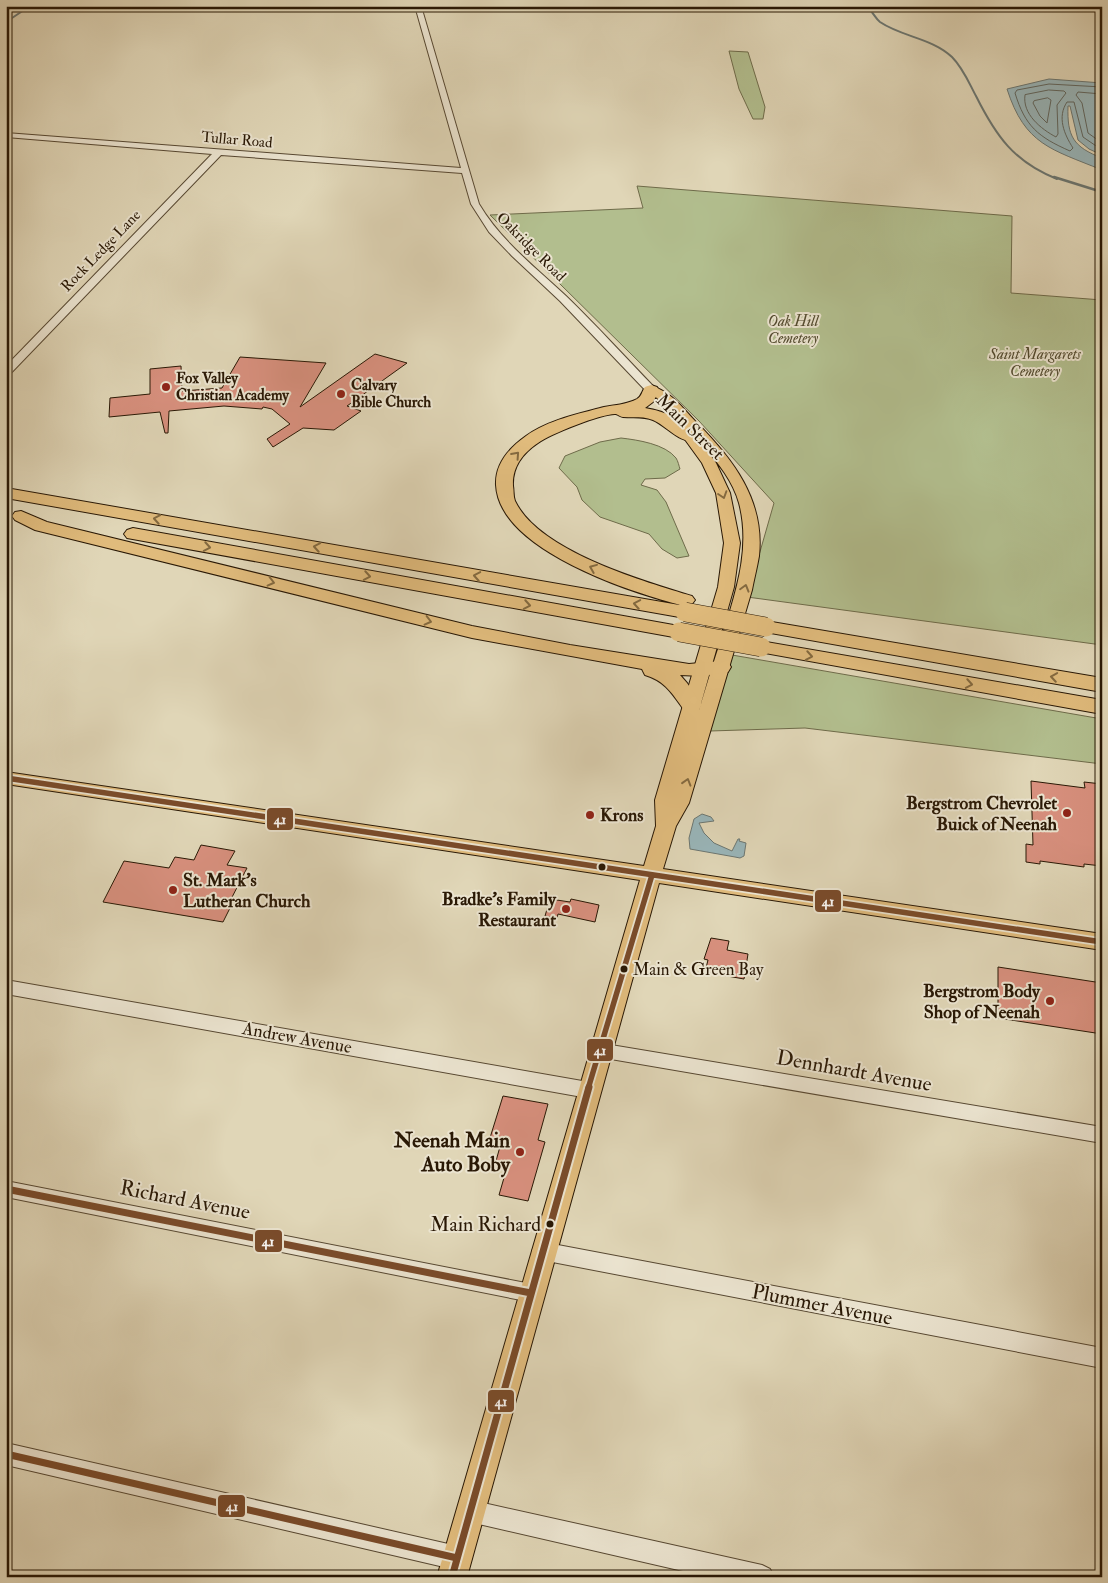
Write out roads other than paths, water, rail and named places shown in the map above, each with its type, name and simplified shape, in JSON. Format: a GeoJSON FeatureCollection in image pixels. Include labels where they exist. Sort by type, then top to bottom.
{"type":"FeatureCollection","features":[{"type":"Feature","properties":{"kind":"highway"},"geometry":{"type":"LineString","coordinates":[[651,390],[650,395],[641,403],[577,418],[534,438],[513,457],[504,475],[504,497],[510,509],[525,527],[565,555],[687,607]]}},
{"type":"Feature","properties":{"kind":"highway"},"geometry":{"type":"LineString","coordinates":[[570,421],[621,412],[643,411],[664,417],[690,438]]}},
{"type":"Feature","properties":{"kind":"highway"},"geometry":{"type":"LineString","coordinates":[[6,493],[687,607],[985,666],[1102,685]]}},
{"type":"Feature","properties":{"kind":"highway"},"geometry":{"type":"LineString","coordinates":[[14,515],[48,528],[512,640],[689,670],[711,669]]}},
{"type":"Feature","properties":{"kind":"highway"},"geometry":{"type":"LineString","coordinates":[[14,515],[47,519],[1102,707]]}},
{"type":"Feature","properties":{"kind":"highway"},"geometry":{"type":"LineString","coordinates":[[512,640],[538,650],[658,671],[678,684],[691,706]]}},
{"type":"Feature","properties":{"kind":"main road","name":"Main Street"},"geometry":{"type":"LineString","coordinates":[[454,1567],[599,1050],[666,826],[680,803],[711,669],[726,587],[732,543],[723,493],[709,463],[682,425],[654,397],[651,390]]}},
{"type":"Feature","properties":{"kind":"main road","name":"Main Street"},"geometry":{"type":"LineString","coordinates":[[651,390],[662,395],[718,452],[731,468],[750,513],[753,536],[752,560],[711,669],[691,706],[664,800],[666,826]]}},
{"type":"Feature","properties":{"kind":"main road"},"geometry":{"type":"LineString","coordinates":[[6,778],[1102,942]]}},
{"type":"Feature","properties":{"kind":"street","name":"Oakridge Road"},"geometry":{"type":"LineString","coordinates":[[418,6],[475,204],[486,223],[594,329],[651,390]]}},
{"type":"Feature","properties":{"kind":"street","name":"Tullar Road"},"geometry":{"type":"LineString","coordinates":[[6,135],[466,171]]}},
{"type":"Feature","properties":{"kind":"street","name":"Rock Ledge Lane"},"geometry":{"type":"LineString","coordinates":[[7,369],[219,152]]}},
{"type":"Feature","properties":{"kind":"street","name":"Andrew Avenue"},"geometry":{"type":"LineString","coordinates":[[6,987],[588,1090]]}},
{"type":"Feature","properties":{"kind":"street","name":"Dennhardt Avenue"},"geometry":{"type":"LineString","coordinates":[[599,1050],[1102,1135]]}},
{"type":"Feature","properties":{"kind":"street","name":"Richard Avenue"},"geometry":{"type":"LineString","coordinates":[[6,1189],[531,1293]]}},
{"type":"Feature","properties":{"kind":"street","name":"Plummer Avenue"},"geometry":{"type":"LineString","coordinates":[[542,1251],[1102,1358]]}},
{"type":"Feature","properties":{"kind":"street"},"geometry":{"type":"LineString","coordinates":[[6,1454],[454,1567]]}},
{"type":"Feature","properties":{"kind":"street"},"geometry":{"type":"LineString","coordinates":[[470,1511],[762,1577]]}},
{"type":"Feature","properties":{"kind":"water"},"geometry":{"type":"Polygon","coordinates":[[[1049,79],[1102,83],[1102,155],[1089,149],[1078,140],[1070,106],[1068,106],[1068,116],[1074,139],[1078,145],[1102,158],[1102,170],[1042,143],[1022,122],[1007,89],[1049,79]]]}},
{"type":"Feature","properties":{"kind":"water"},"geometry":{"type":"Polygon","coordinates":[[[702,814],[711,817],[714,821],[699,823],[704,833],[714,843],[732,851],[738,839],[740,839],[739,841],[746,843],[744,856],[740,858],[690,849],[689,838],[694,819],[702,814]]]}},
{"type":"Feature","properties":{"kind":"waterway"},"geometry":{"type":"LineString","coordinates":[[6,22],[30,6]]}},
{"type":"Feature","properties":{"kind":"waterway"},"geometry":{"type":"LineString","coordinates":[[871,6],[870,10],[880,22],[935,46],[952,57],[963,71],[991,123],[1008,146],[1029,164],[1057,179]]}},
{"type":"Feature","properties":{"kind":"waterway"},"geometry":{"type":"LineString","coordinates":[[1054,177],[1102,192]]}},
{"type":"Feature","properties":{"kind":"place","name":"Fox Valley Christian Academy"},"geometry":{"type":"Point","coordinates":[166,387]}},
{"type":"Feature","properties":{"kind":"place","name":"Calvary Bible Church"},"geometry":{"type":"Point","coordinates":[341,394]}},
{"type":"Feature","properties":{"kind":"place","name":"Bergstrom Chevrolet Buick of Neenah"},"geometry":{"type":"Point","coordinates":[1067,813]}},
{"type":"Feature","properties":{"kind":"place","name":"Krons"},"geometry":{"type":"Point","coordinates":[590,815]}},
{"type":"Feature","properties":{"kind":"place","name":"St. Mark's Lutheran Church"},"geometry":{"type":"Point","coordinates":[173,890]}},
{"type":"Feature","properties":{"kind":"place","name":"Bradke's Family Restaurant"},"geometry":{"type":"Point","coordinates":[566,909]}},
{"type":"Feature","properties":{"kind":"place","name":"Main & Green Bay"},"geometry":{"type":"Point","coordinates":[624,969]}},
{"type":"Feature","properties":{"kind":"place","name":"Bergstrom Body Shop of Neenah"},"geometry":{"type":"Point","coordinates":[1050,1001]}},
{"type":"Feature","properties":{"kind":"place","name":"Neenah Main Auto Boby"},"geometry":{"type":"Point","coordinates":[520,1152]}},
{"type":"Feature","properties":{"kind":"place","name":"Main Richard"},"geometry":{"type":"Point","coordinates":[550,1224]}},
{"type":"Feature","properties":{"kind":"park label","name":"Oak Hill Cemetery"},"geometry":{"type":"Point","coordinates":[793,330]}},
{"type":"Feature","properties":{"kind":"park label","name":"Saint Margarets Cemetery"},"geometry":{"type":"Point","coordinates":[1035,362]}}]}
